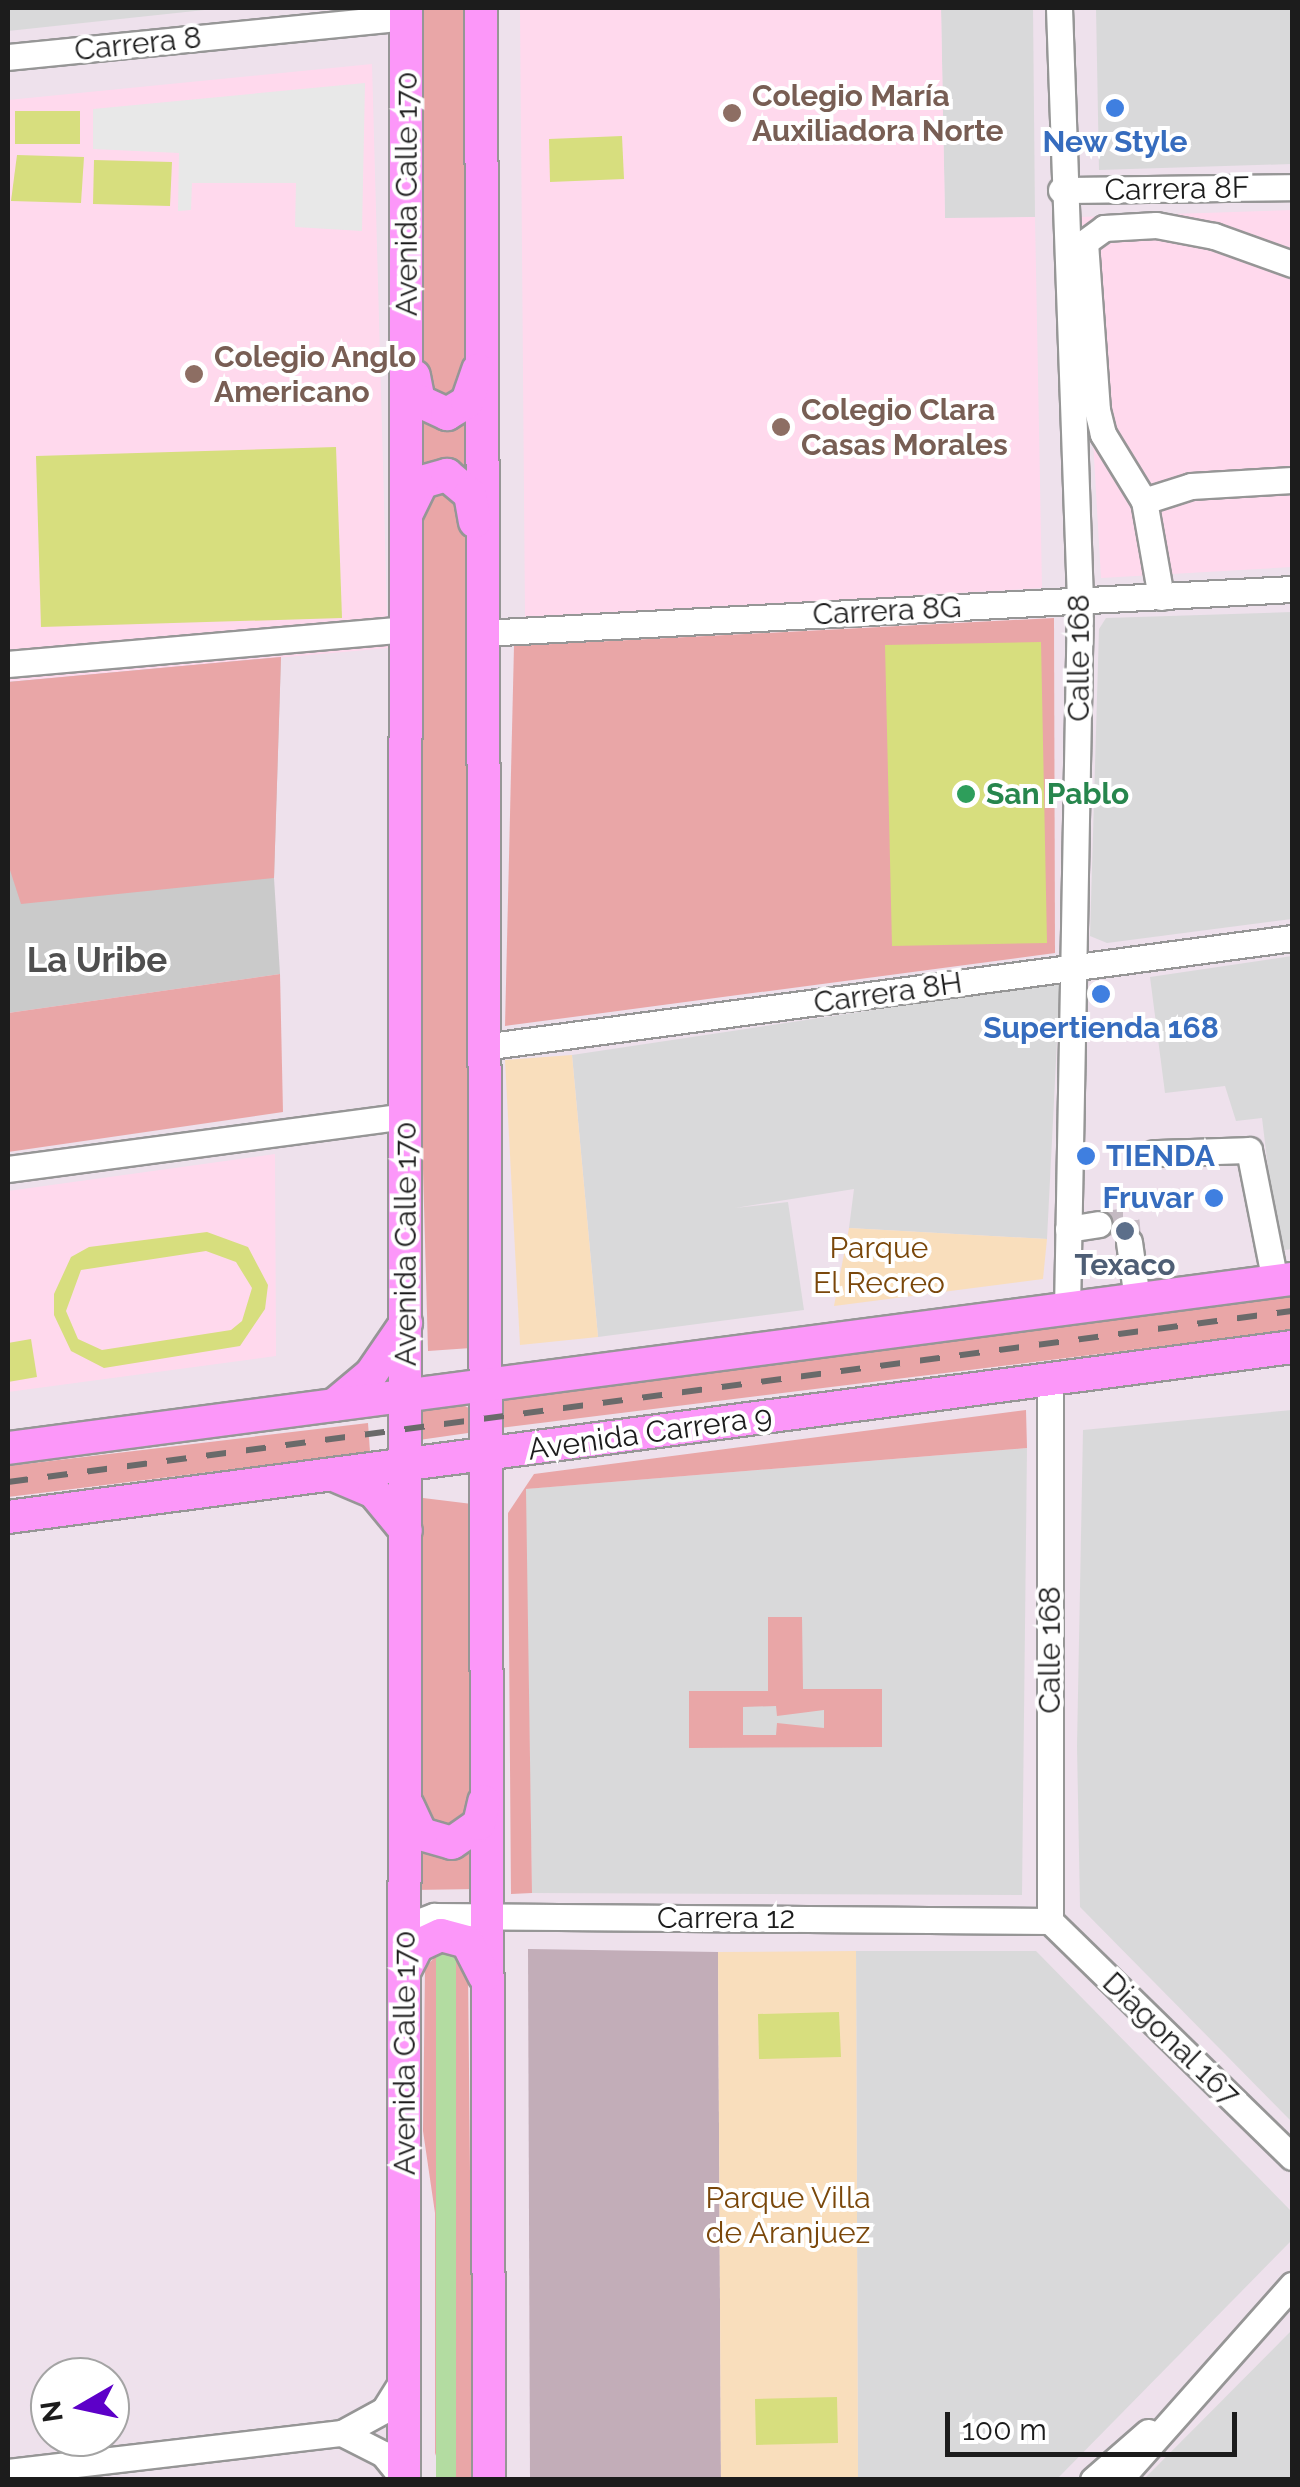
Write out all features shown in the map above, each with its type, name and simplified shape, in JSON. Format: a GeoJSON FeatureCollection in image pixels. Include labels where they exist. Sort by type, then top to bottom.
{"type":"FeatureCollection","features":[{"type":"Feature","properties":{"kind":"main road"},"geometry":{"type":"LineString","coordinates":[[481,8],[489,2480]]}},
{"type":"Feature","properties":{"kind":"main road","name":"Avenida Calle 170"},"geometry":{"type":"LineString","coordinates":[[397,13],[408,296],[404,2480]]}},
{"type":"Feature","properties":{"kind":"main road"},"geometry":{"type":"LineString","coordinates":[[408,296],[415,388],[428,410],[446,414],[466,402],[482,356]]}},
{"type":"Feature","properties":{"kind":"main road"},"geometry":{"type":"LineString","coordinates":[[406,514],[416,489],[431,476],[447,475],[464,485],[473,508],[482,591]]}},
{"type":"Feature","properties":{"kind":"main road"},"geometry":{"type":"LineString","coordinates":[[8,1448],[1284,1280]]}},
{"type":"Feature","properties":{"kind":"main road"},"geometry":{"type":"LineString","coordinates":[[334,1406],[371,1374],[406,1323]]}},
{"type":"Feature","properties":{"kind":"main road","name":"Avenida Carrera 9"},"geometry":{"type":"LineString","coordinates":[[8,1518],[1292,1347]]}},
{"type":"Feature","properties":{"kind":"main road"},"geometry":{"type":"LineString","coordinates":[[334,1475],[374,1492],[406,1531]]}},
{"type":"Feature","properties":{"kind":"main road"},"geometry":{"type":"LineString","coordinates":[[406,1792],[409,1816],[420,1834],[452,1842],[478,1824],[485,1782]]}},
{"type":"Feature","properties":{"kind":"main road"},"geometry":{"type":"LineString","coordinates":[[405,1970],[428,1938],[454,1936],[476,1952],[486,1988]]}},
{"type":"Feature","properties":{"kind":"main road"},"geometry":{"type":"LineString","coordinates":[[405,2209],[428,2480]]}},
{"type":"Feature","properties":{"kind":"street","name":"Calle 168"},"geometry":{"type":"LineString","coordinates":[[1059,8],[1062,190],[1080,602],[1067,1308]]}},
{"type":"Feature","properties":{"kind":"street","name":"Carrera 8"},"geometry":{"type":"LineString","coordinates":[[8,57],[397,13]]}},
{"type":"Feature","properties":{"kind":"street","name":"Carrera 8F"},"geometry":{"type":"LineString","coordinates":[[1062,190],[1292,187]]}},
{"type":"Feature","properties":{"kind":"street"},"geometry":{"type":"LineString","coordinates":[[1161,597],[1144,501],[1103,434],[1096,410],[1087,237],[1104,228],[1156,225],[1214,236],[1292,264]]}},
{"type":"Feature","properties":{"kind":"street"},"geometry":{"type":"LineString","coordinates":[[1144,501],[1191,486],[1292,480]]}},
{"type":"Feature","properties":{"kind":"street","name":"Carrera 8G"},"geometry":{"type":"LineString","coordinates":[[482,633],[1292,589]]}},
{"type":"Feature","properties":{"kind":"street"},"geometry":{"type":"LineString","coordinates":[[8,664],[406,629]]}},
{"type":"Feature","properties":{"kind":"street","name":"Carrera 8H"},"geometry":{"type":"LineString","coordinates":[[483,1048],[1292,938]]}},
{"type":"Feature","properties":{"kind":"street"},"geometry":{"type":"LineString","coordinates":[[8,1169],[406,1116]]}},
{"type":"Feature","properties":{"kind":"street"},"geometry":{"type":"LineString","coordinates":[[1154,1153],[1246,1147],[1255,1159],[1284,1280]]}},
{"type":"Feature","properties":{"kind":"street"},"geometry":{"type":"LineString","coordinates":[[1068,1228],[1099,1224]]}},
{"type":"Feature","properties":{"kind":"street"},"geometry":{"type":"LineString","coordinates":[[1129,1242],[1137,1299]]}},
{"type":"Feature","properties":{"kind":"street","name":"Calle 168"},"geometry":{"type":"LineString","coordinates":[[1050,1380],[1050,1920]]}},
{"type":"Feature","properties":{"kind":"street","name":"Carrera 12"},"geometry":{"type":"LineString","coordinates":[[405,1927],[434,1916],[1050,1920]]}},
{"type":"Feature","properties":{"kind":"street","name":"Diagonal 167"},"geometry":{"type":"LineString","coordinates":[[1050,1920],[1292,2157]]}},
{"type":"Feature","properties":{"kind":"street"},"geometry":{"type":"LineString","coordinates":[[1120,2480],[1169,2418],[1292,2285]]}},
{"type":"Feature","properties":{"kind":"street"},"geometry":{"type":"LineString","coordinates":[[8,2472],[342,2433],[384,2410],[404,2378]]}},
{"type":"Feature","properties":{"kind":"street"},"geometry":{"type":"LineString","coordinates":[[1092,2480],[1169,2418]]}},
{"type":"Feature","properties":{"kind":"street"},"geometry":{"type":"LineString","coordinates":[[342,2433],[383,2454],[404,2480]]}},
{"type":"Feature","properties":{"kind":"shaded area"},"geometry":{"type":"Polygon","coordinates":[[[8,8],[223,8],[8,31],[8,8]]]}},
{"type":"Feature","properties":{"kind":"shaded area"},"geometry":{"type":"Polygon","coordinates":[[[415,8],[469,8],[469,344],[463,378],[449,403],[424,388],[415,8]]]}},
{"type":"Feature","properties":{"kind":"shaded area","name":"Colegio Clara Casas Morales"},"geometry":{"type":"Polygon","coordinates":[[[520,8],[941,8],[945,218],[1035,217],[1042,588],[525,618],[520,8]]]}},
{"type":"Feature","properties":{"kind":"shaded area"},"geometry":{"type":"Polygon","coordinates":[[[941,8],[1033,8],[1035,217],[945,219],[941,8]]]}},
{"type":"Feature","properties":{"kind":"shaded area"},"geometry":{"type":"Polygon","coordinates":[[[1096,8],[1292,8],[1292,164],[1099,170],[1096,8]]]}},
{"type":"Feature","properties":{"kind":"shaded area","name":"Colegio Anglo Americano"},"geometry":{"type":"Polygon","coordinates":[[[372,64],[388,648],[8,682],[8,100],[372,64]]]}},
{"type":"Feature","properties":{"kind":"shaded area"},"geometry":{"type":"Polygon","coordinates":[[[365,83],[362,231],[295,227],[296,183],[192,183],[191,210],[178,211],[179,153],[93,149],[93,109],[365,83]]]}},
{"type":"Feature","properties":{"kind":"shaded area"},"geometry":{"type":"Polygon","coordinates":[[[1292,210],[1292,567],[1101,578],[1080,217],[1292,210]]]}},
{"type":"Feature","properties":{"kind":"shaded area"},"geometry":{"type":"Polygon","coordinates":[[[471,412],[473,475],[451,461],[414,468],[415,419],[447,431],[471,412]]]}},
{"type":"Feature","properties":{"kind":"shaded area"},"geometry":{"type":"Polygon","coordinates":[[[458,489],[474,602],[471,1348],[428,1351],[417,949],[419,517],[426,494],[458,489]]]}},
{"type":"Feature","properties":{"kind":"shaded area"},"geometry":{"type":"Polygon","coordinates":[[[1292,612],[1292,919],[1107,943],[1090,936],[1099,629],[1106,618],[1292,612]]]}},
{"type":"Feature","properties":{"kind":"shaded area"},"geometry":{"type":"Polygon","coordinates":[[[1054,618],[1055,953],[505,1026],[514,646],[1054,618]]]}},
{"type":"Feature","properties":{"kind":"shaded area"},"geometry":{"type":"Polygon","coordinates":[[[281,657],[274,878],[280,974],[8,1013],[8,682],[281,657]]]}},
{"type":"Feature","properties":{"kind":"shaded area"},"geometry":{"type":"Polygon","coordinates":[[[281,657],[274,878],[21,904],[8,864],[8,682],[281,657]]]}},
{"type":"Feature","properties":{"kind":"shaded area"},"geometry":{"type":"Polygon","coordinates":[[[1292,956],[1292,1249],[1278,1251],[1262,1118],[1236,1121],[1225,1086],[1165,1093],[1150,977],[1292,956]]]}},
{"type":"Feature","properties":{"kind":"shaded area"},"geometry":{"type":"Polygon","coordinates":[[[280,974],[283,1112],[8,1152],[8,1013],[280,974]]]}},
{"type":"Feature","properties":{"kind":"shaded area"},"geometry":{"type":"Polygon","coordinates":[[[1060,982],[1047,1239],[849,1228],[854,1189],[735,1208],[788,1202],[804,1310],[598,1337],[572,1055],[1060,982]]]}},
{"type":"Feature","properties":{"kind":"shaded area"},"geometry":{"type":"Polygon","coordinates":[[[275,1154],[276,1356],[8,1392],[8,1191],[275,1154]]]}},
{"type":"Feature","properties":{"kind":"shaded area"},"geometry":{"type":"Polygon","coordinates":[[[1292,1290],[1292,1330],[500,1428],[500,1398],[1292,1290]]]}},
{"type":"Feature","properties":{"kind":"shaded area"},"geometry":{"type":"Polygon","coordinates":[[[461,1404],[469,1408],[468,1433],[419,1440],[418,1411],[461,1404]]]}},
{"type":"Feature","properties":{"kind":"shaded area"},"geometry":{"type":"Polygon","coordinates":[[[1026,1410],[1027,1448],[526,1489],[532,1893],[511,1894],[508,1513],[534,1474],[1026,1410]]]}},
{"type":"Feature","properties":{"kind":"shaded area"},"geometry":{"type":"Polygon","coordinates":[[[1292,1410],[1292,2122],[1080,1907],[1077,1746],[1083,1430],[1292,1410]]]}},
{"type":"Feature","properties":{"kind":"shaded area"},"geometry":{"type":"Polygon","coordinates":[[[368,1423],[370,1452],[8,1497],[8,1466],[368,1423]]]}},
{"type":"Feature","properties":{"kind":"shaded area"},"geometry":{"type":"Polygon","coordinates":[[[1027,1448],[1022,1895],[532,1893],[525,1489],[1027,1448]]]}},
{"type":"Feature","properties":{"kind":"shaded area"},"geometry":{"type":"Polygon","coordinates":[[[415,1497],[472,1504],[474,1816],[466,1827],[423,1827],[415,1497]]]}},
{"type":"Feature","properties":{"kind":"shaded area"},"geometry":{"type":"Polygon","coordinates":[[[768,1617],[802,1617],[803,1689],[882,1689],[882,1747],[689,1748],[689,1691],[768,1691],[768,1617]],[[776,1706],[743,1707],[743,1735],[776,1735],[777,1723],[824,1728],[824,1710],[777,1716],[776,1706]]]}},
{"type":"Feature","properties":{"kind":"shaded area"},"geometry":{"type":"Polygon","coordinates":[[[477,1845],[477,1889],[413,1890],[413,1846],[437,1855],[477,1845]]]}},
{"type":"Feature","properties":{"kind":"shaded area"},"geometry":{"type":"Polygon","coordinates":[[[447,1943],[468,1969],[471,2274],[482,2479],[444,2479],[435,2453],[435,2213],[423,2131],[425,1968],[447,1943]]]}},
{"type":"Feature","properties":{"kind":"shaded area"},"geometry":{"type":"Polygon","coordinates":[[[528,1949],[718,1952],[721,2479],[530,2479],[528,1949]]]}},
{"type":"Feature","properties":{"kind":"shaded area"},"geometry":{"type":"Polygon","coordinates":[[[856,1951],[1036,1951],[1292,2212],[1292,2240],[1057,2479],[858,2479],[856,1951]]]}},
{"type":"Feature","properties":{"kind":"shaded area"},"geometry":{"type":"Polygon","coordinates":[[[1292,2330],[1292,2479],[1144,2479],[1292,2330]]]}},
{"type":"Feature","properties":{"kind":"green space"},"geometry":{"type":"Polygon","coordinates":[[[15,111],[80,111],[80,144],[15,144],[15,111]]]}},
{"type":"Feature","properties":{"kind":"green space"},"geometry":{"type":"Polygon","coordinates":[[[622,136],[624,179],[550,182],[549,139],[622,136]]]}},
{"type":"Feature","properties":{"kind":"green space"},"geometry":{"type":"Polygon","coordinates":[[[17,155],[84,157],[81,203],[11,201],[17,155]]]}},
{"type":"Feature","properties":{"kind":"green space"},"geometry":{"type":"Polygon","coordinates":[[[94,160],[172,162],[170,206],[93,204],[94,160]]]}},
{"type":"Feature","properties":{"kind":"green space"},"geometry":{"type":"Polygon","coordinates":[[[336,447],[342,618],[41,627],[36,456],[336,447]]]}},
{"type":"Feature","properties":{"kind":"green space","name":"San Pablo"},"geometry":{"type":"Polygon","coordinates":[[[1041,642],[1047,943],[892,946],[885,645],[1041,642]]]}},
{"type":"Feature","properties":{"kind":"green space"},"geometry":{"type":"Polygon","coordinates":[[[572,1055],[598,1337],[520,1345],[505,1060],[572,1055]]]}},
{"type":"Feature","properties":{"kind":"green space","name":"Parque El Recreo"},"geometry":{"type":"Polygon","coordinates":[[[849,1228],[1047,1239],[1043,1279],[834,1306],[849,1228]]]}},
{"type":"Feature","properties":{"kind":"green space"},"geometry":{"type":"Polygon","coordinates":[[[207,1232],[248,1247],[268,1285],[265,1309],[240,1346],[104,1368],[71,1351],[54,1315],[54,1294],[71,1257],[89,1247],[207,1232]],[[206,1251],[81,1270],[66,1311],[78,1339],[102,1350],[231,1330],[242,1321],[252,1288],[236,1262],[206,1251]]]}},
{"type":"Feature","properties":{"kind":"green space"},"geometry":{"type":"Polygon","coordinates":[[[31,1339],[37,1377],[8,1382],[8,1343],[31,1339]]]}},
{"type":"Feature","properties":{"kind":"green space","name":"Parque Villa de Aranjuez"},"geometry":{"type":"Polygon","coordinates":[[[856,1951],[858,2479],[721,2479],[718,1952],[856,1951]]]}},
{"type":"Feature","properties":{"kind":"green space"},"geometry":{"type":"Polygon","coordinates":[[[839,2012],[841,2057],[759,2059],[758,2014],[839,2012]]]}},
{"type":"Feature","properties":{"kind":"green space"},"geometry":{"type":"Polygon","coordinates":[[[837,2397],[838,2443],[756,2445],[755,2399],[837,2397]]]}},
{"type":"Feature","properties":{"kind":"waterway"},"geometry":{"type":"LineString","coordinates":[[446,1951],[446,2479]]}},
{"type":"Feature","properties":{"kind":"tunnel"},"geometry":{"type":"LineString","coordinates":[[1099,1224],[1127,1220],[1129,1242]]}},
{"type":"Feature","properties":{"kind":"railway"},"geometry":{"type":"LineString","coordinates":[[8,1482],[1292,1311]]}},
{"type":"Feature","properties":{"kind":"place","name":"New Style"},"geometry":{"type":"Point","coordinates":[1115,108]}},
{"type":"Feature","properties":{"kind":"place","name":"Colegio María Auxiliadora Norte"},"geometry":{"type":"Point","coordinates":[732,113]}},
{"type":"Feature","properties":{"kind":"place","name":"Colegio Anglo Americano"},"geometry":{"type":"Point","coordinates":[194,374]}},
{"type":"Feature","properties":{"kind":"place","name":"Colegio Clara Casas Morales"},"geometry":{"type":"Point","coordinates":[781,427]}},
{"type":"Feature","properties":{"kind":"place","name":"San Pablo"},"geometry":{"type":"Point","coordinates":[966,794]}},
{"type":"Feature","properties":{"kind":"place","name":"Supertienda 168"},"geometry":{"type":"Point","coordinates":[1101,994]}},
{"type":"Feature","properties":{"kind":"place","name":"TIENDA"},"geometry":{"type":"Point","coordinates":[1086,1156]}},
{"type":"Feature","properties":{"kind":"place","name":"Fruvar"},"geometry":{"type":"Point","coordinates":[1214,1198]}},
{"type":"Feature","properties":{"kind":"place","name":"Texaco"},"geometry":{"type":"Point","coordinates":[1125,1231]}},
{"type":"Feature","properties":{"kind":"district","name":"La Uribe"},"geometry":{"type":"Point","coordinates":[97,960]}}]}
